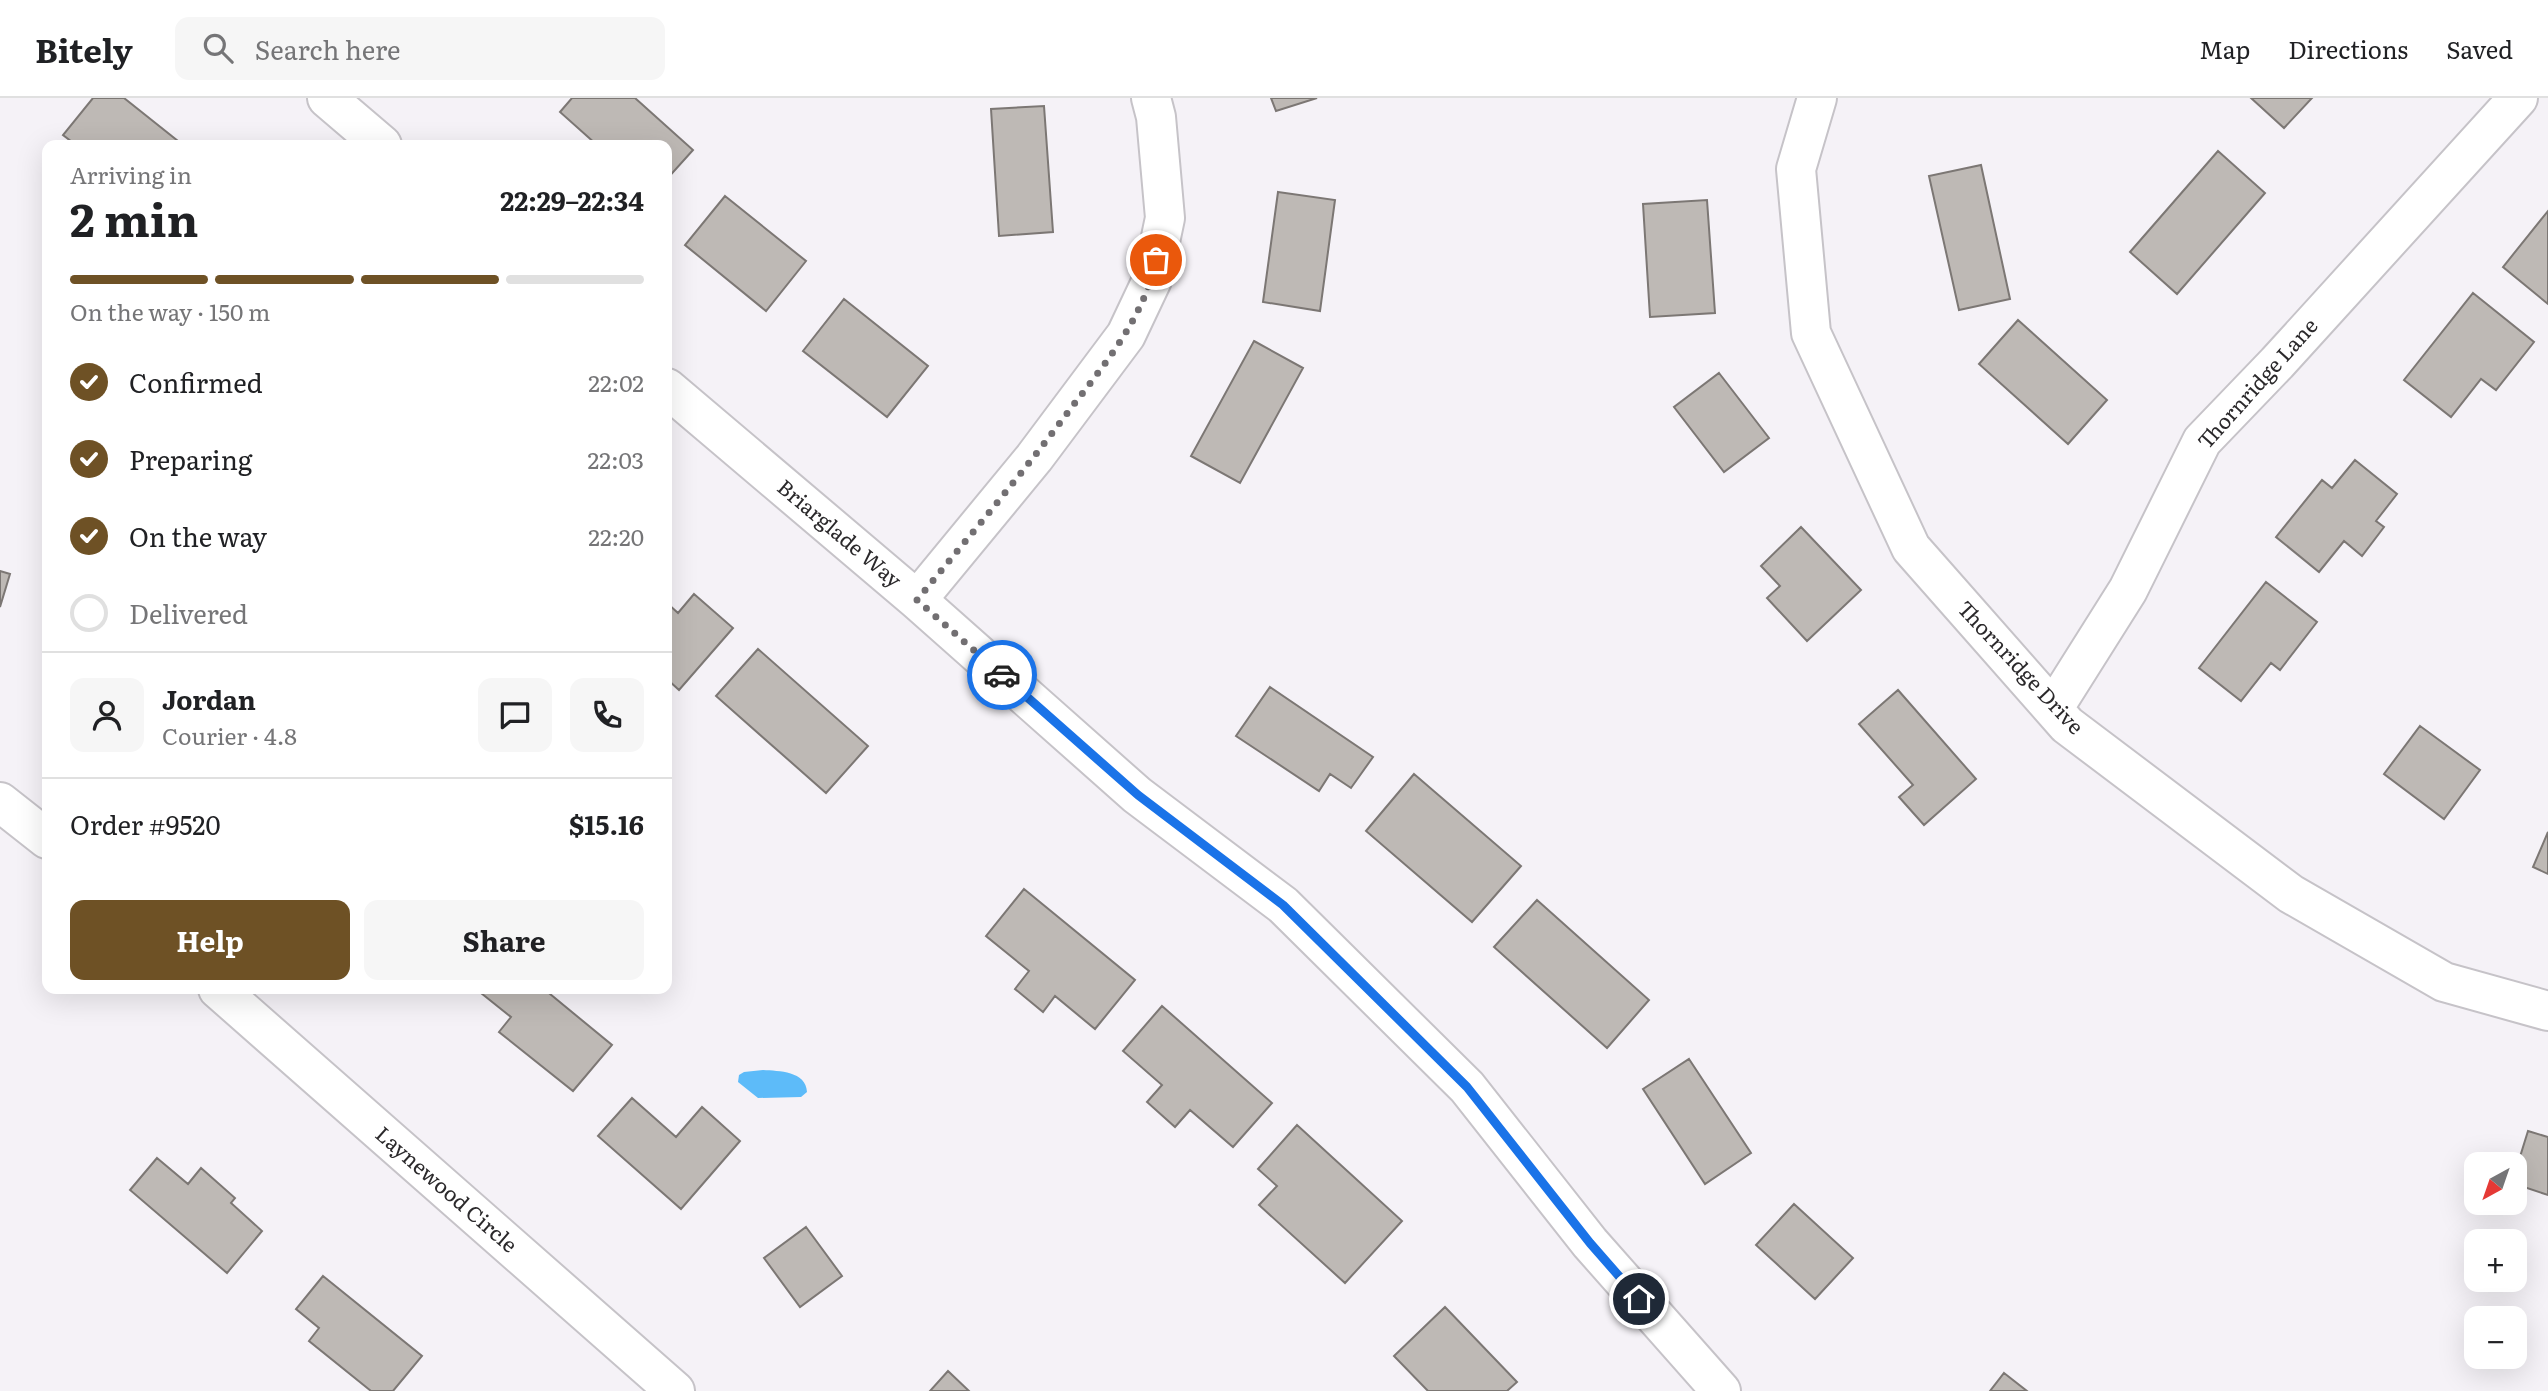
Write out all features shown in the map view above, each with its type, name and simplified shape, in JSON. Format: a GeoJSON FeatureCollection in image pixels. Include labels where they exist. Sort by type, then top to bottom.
{"type":"FeatureCollection","features":[{"type":"Feature","properties":{"kind":"street"},"geometry":{"type":"LineString","coordinates":[[327,98],[376,140]]}},
{"type":"Feature","properties":{"kind":"street"},"geometry":{"type":"LineString","coordinates":[[917,600],[1034,458],[1126,335],[1152,280],[1165,218],[1156,117],[1151,98]]}},
{"type":"Feature","properties":{"kind":"street","name":"Thornridge Drive"},"geometry":{"type":"LineString","coordinates":[[1817,98],[1796,169],[1811,333],[1911,548],[2067,725],[2291,894],[2444,982],[2548,1011]]}},
{"type":"Feature","properties":{"kind":"street","name":"Thornridge Lane"},"geometry":{"type":"LineString","coordinates":[[2053,709],[2128,590],[2203,441],[2518,98]]}},
{"type":"Feature","properties":{"kind":"street","name":"Briarglade Way"},"geometry":{"type":"LineString","coordinates":[[672,391],[917,600],[1138,795],[1292,914],[1467,1087],[1590,1243],[1721,1391]]}},
{"type":"Feature","properties":{"kind":"street"},"geometry":{"type":"LineString","coordinates":[[0,802],[42,835]]}},
{"type":"Feature","properties":{"kind":"street","name":"Laynewood Circle"},"geometry":{"type":"LineString","coordinates":[[224,994],[675,1391]]}},
{"type":"Feature","properties":{"kind":"water"},"geometry":{"type":"Polygon","coordinates":[[[763,1070],[797,1076],[802,1080],[807,1092],[801,1097],[758,1098],[738,1082],[739,1075],[744,1072],[763,1070]]]}},
{"type":"Feature","properties":{"kind":"building"},"geometry":{"type":"Polygon","coordinates":[[[93,98],[124,98],[177,140],[70,140],[63,135],[93,98]]]}},
{"type":"Feature","properties":{"kind":"building"},"geometry":{"type":"Polygon","coordinates":[[[572,98],[635,98],[693,150],[672,173],[672,140],[591,140],[560,112],[572,98]]]}},
{"type":"Feature","properties":{"kind":"building"},"geometry":{"type":"Polygon","coordinates":[[[1271,98],[1317,98],[1276,111],[1271,98]]]}},
{"type":"Feature","properties":{"kind":"building"},"geometry":{"type":"Polygon","coordinates":[[[2251,98],[2312,98],[2284,128],[2251,98]]]}},
{"type":"Feature","properties":{"kind":"building"},"geometry":{"type":"Polygon","coordinates":[[[1044,106],[1053,232],[999,236],[991,109],[1044,106]]]}},
{"type":"Feature","properties":{"kind":"building"},"geometry":{"type":"Polygon","coordinates":[[[2218,151],[2265,193],[2177,294],[2130,252],[2218,151]]]}},
{"type":"Feature","properties":{"kind":"building"},"geometry":{"type":"Polygon","coordinates":[[[1981,165],[2010,299],[1959,310],[1929,176],[1981,165]]]}},
{"type":"Feature","properties":{"kind":"building"},"geometry":{"type":"Polygon","coordinates":[[[1278,192],[1335,200],[1320,311],[1263,302],[1278,192]]]}},
{"type":"Feature","properties":{"kind":"building"},"geometry":{"type":"Polygon","coordinates":[[[725,196],[806,261],[766,311],[685,245],[725,196]]]}},
{"type":"Feature","properties":{"kind":"building"},"geometry":{"type":"Polygon","coordinates":[[[1707,200],[1715,313],[1650,317],[1643,204],[1707,200]]]}},
{"type":"Feature","properties":{"kind":"building"},"geometry":{"type":"Polygon","coordinates":[[[2548,211],[2548,304],[2503,267],[2548,211]]]}},
{"type":"Feature","properties":{"kind":"building"},"geometry":{"type":"Polygon","coordinates":[[[2473,293],[2534,342],[2496,390],[2481,379],[2451,417],[2404,380],[2473,293]]]}},
{"type":"Feature","properties":{"kind":"building"},"geometry":{"type":"Polygon","coordinates":[[[844,299],[928,366],[887,417],[803,351],[844,299]]]}},
{"type":"Feature","properties":{"kind":"building"},"geometry":{"type":"Polygon","coordinates":[[[2018,320],[2107,400],[2068,444],[1979,364],[2018,320]]]}},
{"type":"Feature","properties":{"kind":"building"},"geometry":{"type":"Polygon","coordinates":[[[1254,341],[1303,368],[1240,483],[1191,456],[1254,341]]]}},
{"type":"Feature","properties":{"kind":"building"},"geometry":{"type":"Polygon","coordinates":[[[1719,373],[1769,438],[1724,472],[1674,407],[1719,373]]]}},
{"type":"Feature","properties":{"kind":"building"},"geometry":{"type":"Polygon","coordinates":[[[2355,460],[2397,494],[2376,521],[2384,527],[2362,556],[2344,541],[2319,572],[2276,537],[2322,480],[2332,488],[2355,460]]]}},
{"type":"Feature","properties":{"kind":"building"},"geometry":{"type":"Polygon","coordinates":[[[1801,527],[1861,590],[1807,641],[1767,598],[1780,586],[1761,566],[1801,527]]]}},
{"type":"Feature","properties":{"kind":"building"},"geometry":{"type":"Polygon","coordinates":[[[0,571],[10,574],[0,607],[0,571]]]}},
{"type":"Feature","properties":{"kind":"building"},"geometry":{"type":"Polygon","coordinates":[[[2266,582],[2317,622],[2280,670],[2271,663],[2241,701],[2199,668],[2266,582]]]}},
{"type":"Feature","properties":{"kind":"building"},"geometry":{"type":"Polygon","coordinates":[[[694,594],[733,628],[679,690],[672,684],[672,608],[678,613],[694,594]]]}},
{"type":"Feature","properties":{"kind":"building"},"geometry":{"type":"Polygon","coordinates":[[[758,649],[868,746],[826,793],[716,696],[758,649]]]}},
{"type":"Feature","properties":{"kind":"building"},"geometry":{"type":"Polygon","coordinates":[[[1270,687],[1373,757],[1351,788],[1330,774],[1319,791],[1236,736],[1270,687]]]}},
{"type":"Feature","properties":{"kind":"building"},"geometry":{"type":"Polygon","coordinates":[[[1898,690],[1976,779],[1924,825],[1899,797],[1913,785],[1859,724],[1898,690]]]}},
{"type":"Feature","properties":{"kind":"building"},"geometry":{"type":"Polygon","coordinates":[[[2420,726],[2480,770],[2444,819],[2384,774],[2420,726]]]}},
{"type":"Feature","properties":{"kind":"building"},"geometry":{"type":"Polygon","coordinates":[[[1414,774],[1521,866],[1472,922],[1366,831],[1414,774]]]}},
{"type":"Feature","properties":{"kind":"building"},"geometry":{"type":"Polygon","coordinates":[[[2548,832],[2548,874],[2533,867],[2548,832]]]}},
{"type":"Feature","properties":{"kind":"building"},"geometry":{"type":"Polygon","coordinates":[[[1024,889],[1135,980],[1095,1029],[1055,996],[1043,1012],[1015,989],[1029,971],[986,936],[1024,889]]]}},
{"type":"Feature","properties":{"kind":"building"},"geometry":{"type":"Polygon","coordinates":[[[1537,900],[1649,1000],[1607,1048],[1494,947],[1537,900]]]}},
{"type":"Feature","properties":{"kind":"building"},"geometry":{"type":"Polygon","coordinates":[[[482,994],[550,994],[612,1045],[573,1091],[499,1032],[511,1017],[482,994]]]}},
{"type":"Feature","properties":{"kind":"building"},"geometry":{"type":"Polygon","coordinates":[[[1162,1006],[1272,1103],[1233,1147],[1190,1110],[1175,1127],[1147,1102],[1162,1085],[1123,1051],[1162,1006]]]}},
{"type":"Feature","properties":{"kind":"building"},"geometry":{"type":"Polygon","coordinates":[[[1689,1059],[1751,1153],[1705,1184],[1643,1089],[1689,1059]]]}},
{"type":"Feature","properties":{"kind":"building"},"geometry":{"type":"Polygon","coordinates":[[[632,1098],[676,1137],[702,1107],[740,1141],[681,1209],[598,1136],[632,1098]]]}},
{"type":"Feature","properties":{"kind":"building"},"geometry":{"type":"Polygon","coordinates":[[[1297,1125],[1402,1221],[1345,1283],[1259,1205],[1277,1186],[1258,1169],[1297,1125]]]}},
{"type":"Feature","properties":{"kind":"building"},"geometry":{"type":"Polygon","coordinates":[[[2528,1131],[2548,1137],[2548,1195],[2527,1188],[2527,1152],[2522,1152],[2528,1131]]]}},
{"type":"Feature","properties":{"kind":"building"},"geometry":{"type":"Polygon","coordinates":[[[157,1158],[188,1184],[201,1168],[235,1198],[231,1203],[262,1231],[227,1273],[130,1190],[157,1158]]]}},
{"type":"Feature","properties":{"kind":"building"},"geometry":{"type":"Polygon","coordinates":[[[1794,1204],[1853,1258],[1815,1299],[1756,1245],[1794,1204]]]}},
{"type":"Feature","properties":{"kind":"building"},"geometry":{"type":"Polygon","coordinates":[[[806,1227],[842,1276],[800,1307],[764,1258],[806,1227]]]}},
{"type":"Feature","properties":{"kind":"building"},"geometry":{"type":"Polygon","coordinates":[[[323,1276],[422,1356],[393,1391],[371,1391],[309,1341],[319,1328],[296,1309],[323,1276]]]}},
{"type":"Feature","properties":{"kind":"building"},"geometry":{"type":"Polygon","coordinates":[[[1445,1307],[1517,1382],[1507,1391],[1428,1391],[1394,1356],[1445,1307]]]}},
{"type":"Feature","properties":{"kind":"building"},"geometry":{"type":"Polygon","coordinates":[[[948,1371],[969,1391],[930,1391],[948,1371]]]}},
{"type":"Feature","properties":{"kind":"building"},"geometry":{"type":"Polygon","coordinates":[[[2004,1373],[2027,1391],[1990,1391],[2004,1373]]]}},
{"type":"Feature","properties":{"kind":"way so far"},"geometry":{"type":"LineString","coordinates":[[1002,675],[917,600],[1034,458],[1126,335],[1152,280],[1156,260]]}},
{"type":"Feature","properties":{"kind":"route"},"geometry":{"type":"LineString","coordinates":[[1002,675],[1138,795],[1283,905],[1467,1087],[1590,1243],[1639,1299]]}}]}
